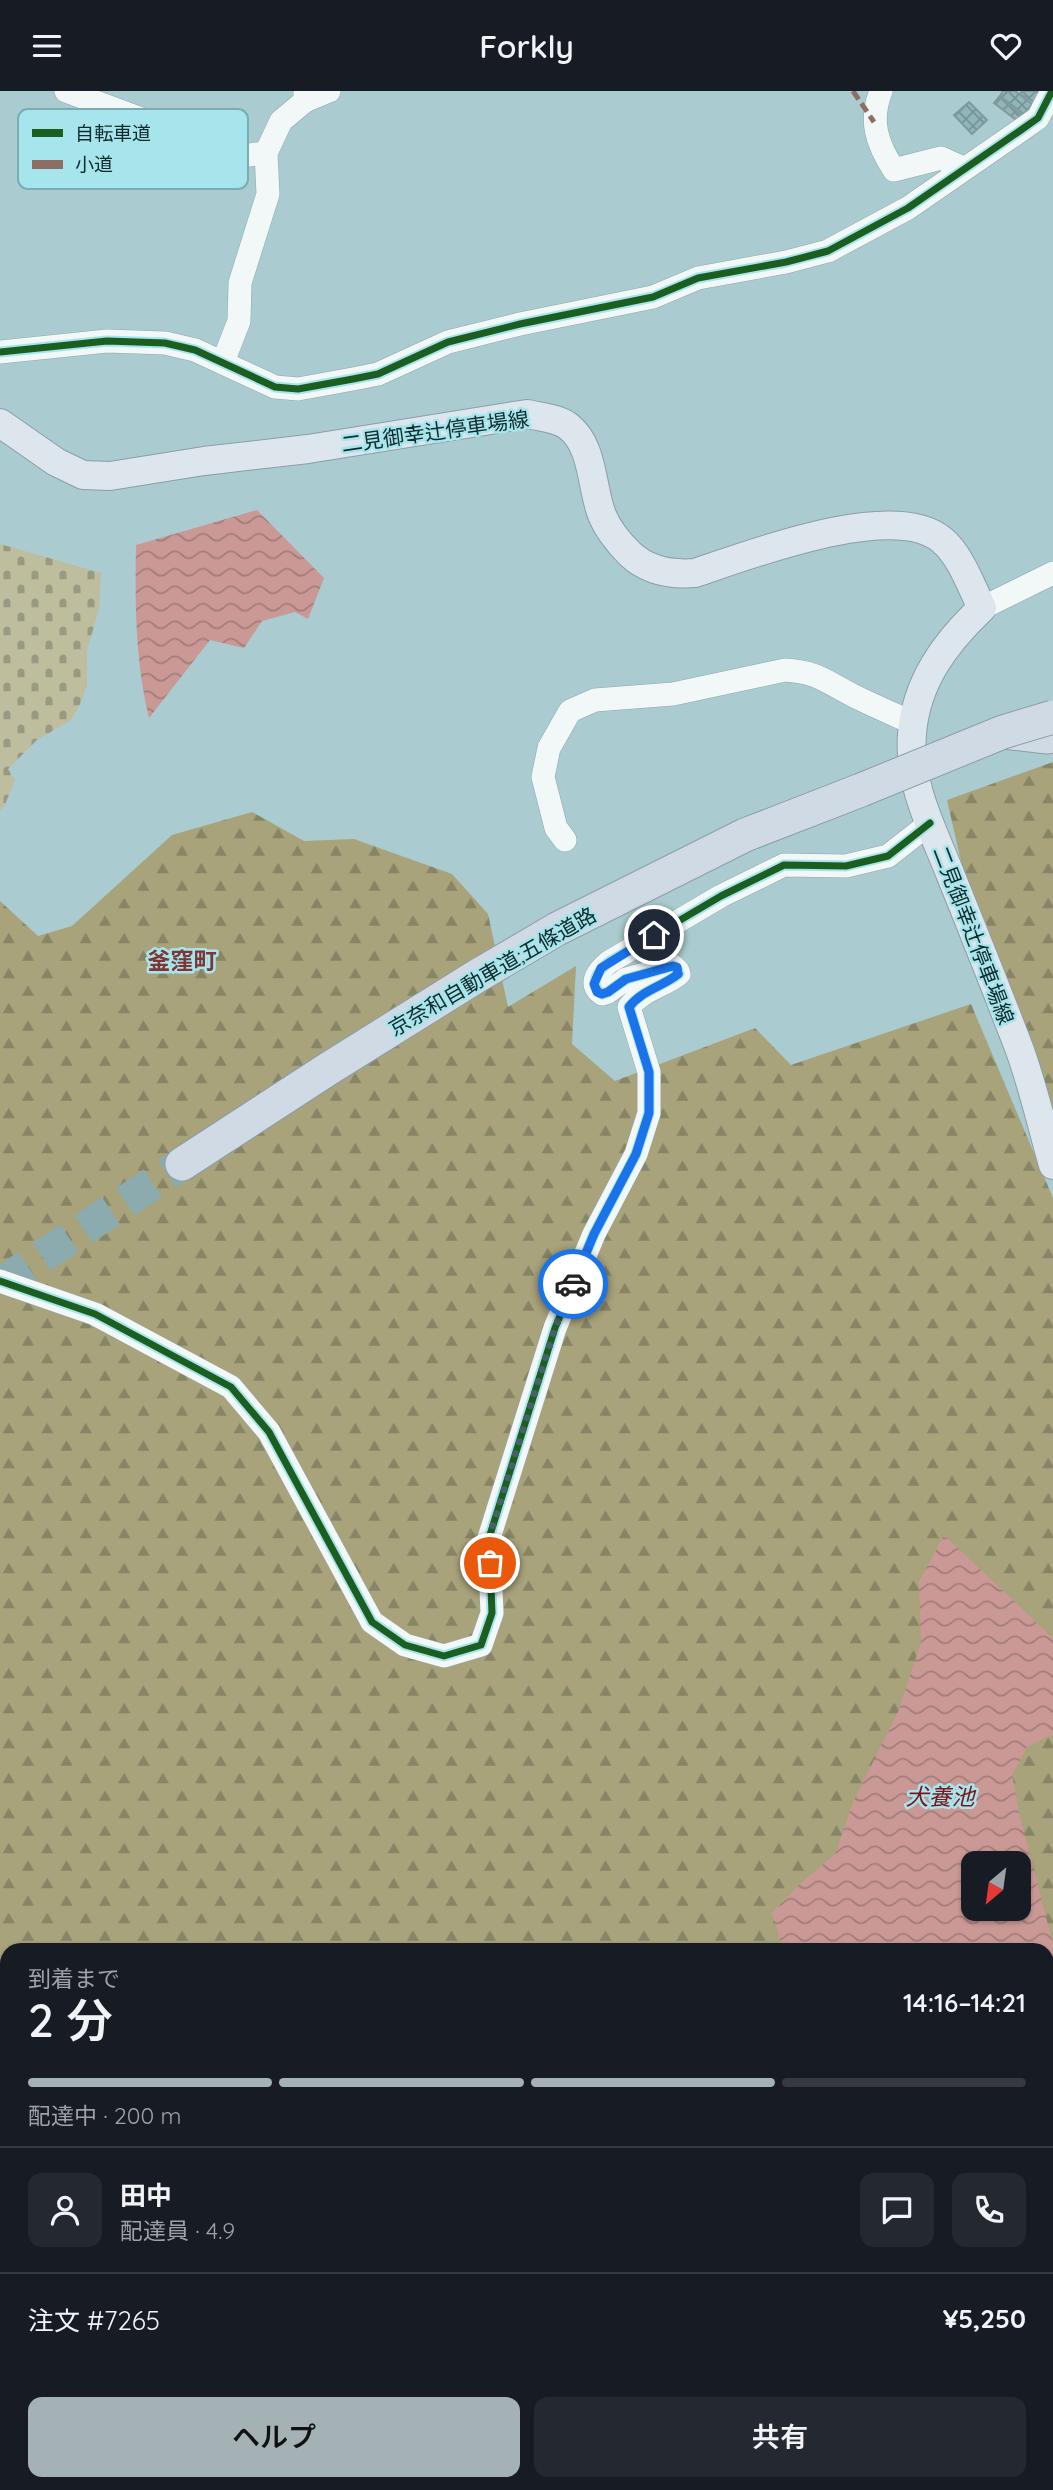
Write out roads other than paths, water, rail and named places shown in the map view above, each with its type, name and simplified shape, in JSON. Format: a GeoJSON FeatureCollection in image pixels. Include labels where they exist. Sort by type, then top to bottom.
{"type":"FeatureCollection","features":[{"type":"Feature","properties":{"kind":"highway"},"geometry":{"type":"LineString","coordinates":[[875,783],[935,748],[1053,701]]}},
{"type":"Feature","properties":{"kind":"highway","name":"京奈和自動車道;五條道路"},"geometry":{"type":"LineString","coordinates":[[182,1164],[328,1069],[557,929],[745,835],[1003,733],[1053,717]]}},
{"type":"Feature","properties":{"kind":"highway"},"geometry":{"type":"LineString","coordinates":[[1003,733],[1053,736]]}},
{"type":"Feature","properties":{"kind":"main road","name":"二見御幸辻停車場線"},"geometry":{"type":"LineString","coordinates":[[0,423],[65,467],[82,475],[110,476],[204,461],[308,449],[527,414],[552,419],[567,426],[578,438],[586,453],[601,513],[608,529],[637,560],[656,570],[676,574],[695,573],[809,536],[899,524],[916,526],[937,536],[954,554],[982,608],[959,630],[937,659],[925,684],[913,723],[912,755],[915,779],[1020,1052],[1053,1165]]}},
{"type":"Feature","properties":{"kind":"street"},"geometry":{"type":"LineString","coordinates":[[66,91],[114,109]]}},
{"type":"Feature","properties":{"kind":"street"},"geometry":{"type":"LineString","coordinates":[[223,362],[239,321],[240,283],[268,194],[265,153],[281,121],[305,96],[329,91]]}},
{"type":"Feature","properties":{"kind":"street"},"geometry":{"type":"LineString","coordinates":[[881,91],[876,103],[874,122],[884,154],[894,170],[941,158],[963,168]]}},
{"type":"Feature","properties":{"kind":"street"},"geometry":{"type":"LineString","coordinates":[[0,352],[107,341],[165,343],[195,350],[275,387],[298,389],[378,374],[448,342],[520,324],[653,297],[698,278],[786,263],[828,251],[908,208],[1038,118],[1052,91]]}},
{"type":"Feature","properties":{"kind":"street"},"geometry":{"type":"LineString","coordinates":[[248,155],[265,153]]}},
{"type":"Feature","properties":{"kind":"street"},"geometry":{"type":"LineString","coordinates":[[982,608],[1047,576]]}},
{"type":"Feature","properties":{"kind":"street"},"geometry":{"type":"LineString","coordinates":[[565,840],[556,828],[543,776],[549,748],[570,711],[595,700],[673,694],[785,670],[803,671],[821,676],[852,695],[913,723]]}},
{"type":"Feature","properties":{"kind":"street"},"geometry":{"type":"LineString","coordinates":[[0,1281],[95,1314],[231,1387],[269,1431],[372,1622],[405,1645],[444,1656],[481,1644],[492,1613],[489,1538],[555,1328],[594,1234],[636,1154],[649,1113],[649,1072],[629,1007],[639,996],[671,981],[678,971],[677,967],[673,966],[626,979],[602,994],[597,992],[594,984],[596,976],[601,968],[632,948],[720,896],[783,865],[846,866],[888,856],[930,823]]}},
{"type":"Feature","properties":{"kind":"water"},"geometry":{"type":"Polygon","coordinates":[[[257,510],[324,578],[308,619],[295,612],[262,621],[244,648],[210,640],[149,718],[138,653],[136,545],[257,510]]]}},
{"type":"Feature","properties":{"kind":"water","name":"犬養池"},"geometry":{"type":"Polygon","coordinates":[[[944,1535],[1053,1638],[1053,1734],[1027,1747],[1012,1775],[1029,1851],[961,1851],[961,1921],[1031,1921],[1031,1859],[1053,1943],[781,1943],[772,1913],[835,1854],[854,1800],[898,1712],[921,1642],[919,1582],[944,1535]]]}},
{"type":"Feature","properties":{"kind":"tunnel"},"geometry":{"type":"LineString","coordinates":[[0,1284],[182,1164]]}},
{"type":"Feature","properties":{"kind":"district","name":"釜窪町"},"geometry":{"type":"Point","coordinates":[182,960]}}]}
